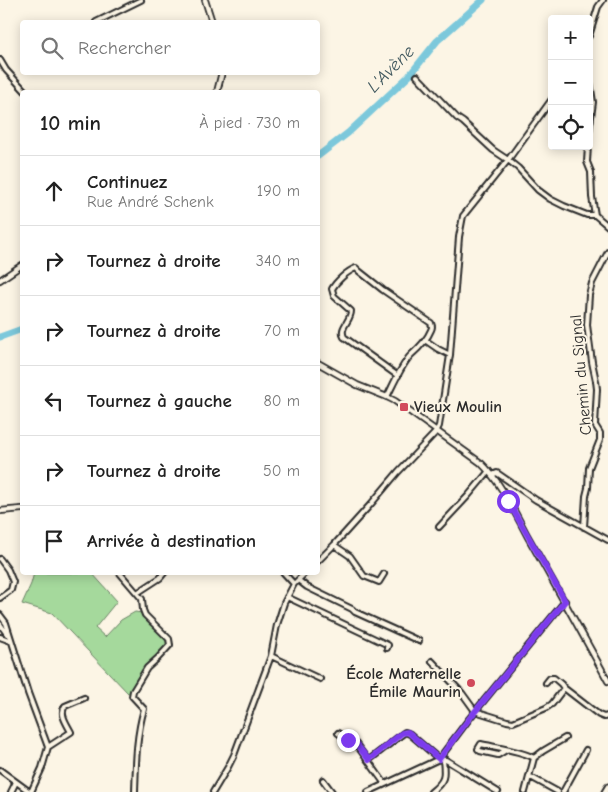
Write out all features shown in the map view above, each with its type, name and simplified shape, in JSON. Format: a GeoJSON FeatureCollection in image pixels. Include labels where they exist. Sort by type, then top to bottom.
{"type":"FeatureCollection","features":[{"type":"Feature","properties":{"kind":"main road"},"geometry":{"type":"LineString","coordinates":[[605,792],[608,787]]}},
{"type":"Feature","properties":{"kind":"street"},"geometry":{"type":"LineString","coordinates":[[127,0],[130,5]]}},
{"type":"Feature","properties":{"kind":"street"},"geometry":{"type":"LineString","coordinates":[[100,20],[141,0]]}},
{"type":"Feature","properties":{"kind":"street"},"geometry":{"type":"LineString","coordinates":[[205,0],[211,20]]}},
{"type":"Feature","properties":{"kind":"street"},"geometry":{"type":"LineString","coordinates":[[593,23],[602,0]]}},
{"type":"Feature","properties":{"kind":"street"},"geometry":{"type":"LineString","coordinates":[[0,60],[6,70],[24,90]]}},
{"type":"Feature","properties":{"kind":"street"},"geometry":{"type":"LineString","coordinates":[[218,90],[221,75]]}},
{"type":"Feature","properties":{"kind":"street"},"geometry":{"type":"LineString","coordinates":[[417,76],[456,118],[463,122],[493,150],[518,168],[538,190],[564,206],[587,215],[595,215],[608,226]]}},
{"type":"Feature","properties":{"kind":"street"},"geometry":{"type":"LineString","coordinates":[[320,559],[436,432],[439,426],[450,355],[459,236],[463,216],[508,160],[548,105]]}},
{"type":"Feature","properties":{"kind":"street"},"geometry":{"type":"LineString","coordinates":[[588,150],[587,162],[591,172],[595,215]]}},
{"type":"Feature","properties":{"kind":"street","name":"Chemin du Signal"},"geometry":{"type":"LineString","coordinates":[[584,527],[589,468],[600,440],[600,433],[595,425],[597,389],[587,325],[589,295],[592,283],[608,252]]}},
{"type":"Feature","properties":{"kind":"street"},"geometry":{"type":"LineString","coordinates":[[0,280],[20,266]]}},
{"type":"Feature","properties":{"kind":"street"},"geometry":{"type":"LineString","coordinates":[[387,397],[411,355],[416,352],[432,329],[431,323],[383,290],[356,268],[352,269],[332,289],[334,296],[351,311],[342,333],[344,337],[398,376]]}},
{"type":"Feature","properties":{"kind":"street"},"geometry":{"type":"LineString","coordinates":[[425,340],[450,355]]}},
{"type":"Feature","properties":{"kind":"street"},"geometry":{"type":"LineString","coordinates":[[320,364],[357,385],[387,397],[481,463],[491,473],[565,601],[608,681]]}},
{"type":"Feature","properties":{"kind":"street"},"geometry":{"type":"LineString","coordinates":[[440,527],[491,473],[497,473],[536,500],[608,540]]}},
{"type":"Feature","properties":{"kind":"street"},"geometry":{"type":"LineString","coordinates":[[0,511],[20,509]]}},
{"type":"Feature","properties":{"kind":"street"},"geometry":{"type":"LineString","coordinates":[[334,545],[350,556],[364,576],[379,582],[384,574]]}},
{"type":"Feature","properties":{"kind":"street"},"geometry":{"type":"LineString","coordinates":[[0,559],[8,570],[13,582],[11,590],[0,598]]}},
{"type":"Feature","properties":{"kind":"street"},"geometry":{"type":"LineString","coordinates":[[122,575],[142,600],[145,615],[169,639],[170,644],[147,668],[132,696],[144,709],[137,741],[135,792]]}},
{"type":"Feature","properties":{"kind":"street"},"geometry":{"type":"LineString","coordinates":[[137,593],[162,575]]}},
{"type":"Feature","properties":{"kind":"street"},"geometry":{"type":"LineString","coordinates":[[286,575],[294,584]]}},
{"type":"Feature","properties":{"kind":"street"},"geometry":{"type":"LineString","coordinates":[[213,792],[234,755],[271,656],[277,625],[287,597],[294,584],[303,575]]}},
{"type":"Feature","properties":{"kind":"street"},"geometry":{"type":"LineString","coordinates":[[298,580],[355,612],[406,632],[419,641]]}},
{"type":"Feature","properties":{"kind":"street"},"geometry":{"type":"LineString","coordinates":[[287,597],[388,645],[387,648]]}},
{"type":"Feature","properties":{"kind":"street"},"geometry":{"type":"LineString","coordinates":[[368,792],[441,759],[475,711],[565,601]]}},
{"type":"Feature","properties":{"kind":"street"},"geometry":{"type":"LineString","coordinates":[[0,615],[6,623],[28,693],[48,747],[42,768],[31,792],[0,770]]}},
{"type":"Feature","properties":{"kind":"street"},"geometry":{"type":"LineString","coordinates":[[0,624],[9,635]]}},
{"type":"Feature","properties":{"kind":"street"},"geometry":{"type":"LineString","coordinates":[[0,637],[11,641]]}},
{"type":"Feature","properties":{"kind":"street"},"geometry":{"type":"LineString","coordinates":[[271,656],[320,679]]}},
{"type":"Feature","properties":{"kind":"street"},"geometry":{"type":"LineString","coordinates":[[432,661],[462,693],[475,711],[511,722],[546,708],[552,704],[564,688]]}},
{"type":"Feature","properties":{"kind":"street"},"geometry":{"type":"LineString","coordinates":[[546,683],[550,678],[554,678],[564,688],[599,714],[608,716]]}},
{"type":"Feature","properties":{"kind":"street"},"geometry":{"type":"LineString","coordinates":[[48,747],[71,732],[62,713],[63,708],[84,698]]}},
{"type":"Feature","properties":{"kind":"street"},"geometry":{"type":"LineString","coordinates":[[338,732],[356,744],[385,784]]}},
{"type":"Feature","properties":{"kind":"street"},"geometry":{"type":"LineString","coordinates":[[369,760],[405,732],[441,759],[446,760],[498,792]]}},
{"type":"Feature","properties":{"kind":"street"},"geometry":{"type":"LineString","coordinates":[[526,792],[534,758],[565,738]]}},
{"type":"Feature","properties":{"kind":"street"},"geometry":{"type":"LineString","coordinates":[[506,750],[498,755],[478,749],[481,744],[506,750],[530,756],[534,758]]}},
{"type":"Feature","properties":{"kind":"street"},"geometry":{"type":"LineString","coordinates":[[564,792],[586,750]]}},
{"type":"Feature","properties":{"kind":"street"},"geometry":{"type":"LineString","coordinates":[[431,792],[442,783],[441,759]]}},
{"type":"Feature","properties":{"kind":"street"},"geometry":{"type":"LineString","coordinates":[[529,776],[558,792]]}},
{"type":"Feature","properties":{"kind":"street"},"geometry":{"type":"LineString","coordinates":[[323,780],[332,792]]}},
{"type":"Feature","properties":{"kind":"street"},"geometry":{"type":"LineString","coordinates":[[11,792],[16,782]]}},
{"type":"Feature","properties":{"kind":"green space"},"geometry":{"type":"Polygon","coordinates":[[[33,575],[94,575],[117,601],[95,628],[105,637],[121,620],[135,612],[142,613],[166,638],[168,644],[136,680],[133,693],[128,693],[52,613],[22,604],[33,575]]]}},
{"type":"Feature","properties":{"kind":"waterway","name":"L'Avène"},"geometry":{"type":"LineString","coordinates":[[320,154],[348,133],[409,76],[437,41],[483,0]]}},
{"type":"Feature","properties":{"kind":"waterway","name":"L'Avène"},"geometry":{"type":"LineString","coordinates":[[0,337],[20,330]]}},
{"type":"Feature","properties":{"kind":"place","name":"Vieux Moulin"},"geometry":{"type":"Point","coordinates":[404,407]}},
{"type":"Feature","properties":{"kind":"place","name":"École Maternelle Émile Maurin"},"geometry":{"type":"Point","coordinates":[471,683]}},
{"type":"Feature","properties":{"kind":"route"},"geometry":{"type":"LineString","coordinates":[[348,740],[356,744],[369,760],[402,733],[408,732],[439,759],[565,601],[508,501]]}}]}
